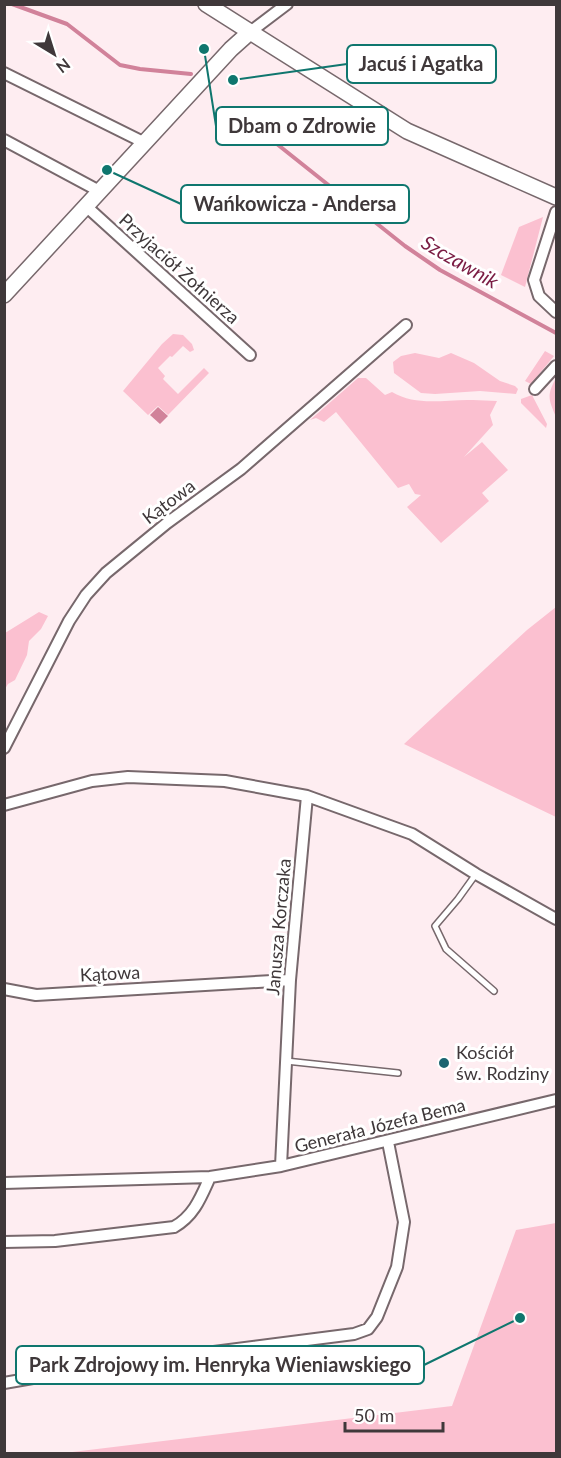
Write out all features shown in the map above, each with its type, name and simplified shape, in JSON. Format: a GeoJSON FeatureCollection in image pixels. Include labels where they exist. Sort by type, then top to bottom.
{"type":"FeatureCollection","features":[{"type":"Feature","properties":{"kind":"street"},"geometry":{"type":"LineString","coordinates":[[206,4],[407,131],[556,197]]}},
{"type":"Feature","properties":{"kind":"street"},"geometry":{"type":"LineString","coordinates":[[4,295],[231,49],[287,4]]}},
{"type":"Feature","properties":{"kind":"street"},"geometry":{"type":"LineString","coordinates":[[4,73],[145,143]]}},
{"type":"Feature","properties":{"kind":"street"},"geometry":{"type":"LineString","coordinates":[[4,140],[100,192]]}},
{"type":"Feature","properties":{"kind":"street","name":"Przyjaciół Żołnierza"},"geometry":{"type":"LineString","coordinates":[[87,207],[250,355]]}},
{"type":"Feature","properties":{"kind":"street"},"geometry":{"type":"LineString","coordinates":[[556,212],[534,280],[539,296],[556,312]]}},
{"type":"Feature","properties":{"kind":"street","name":"Kątowa"},"geometry":{"type":"LineString","coordinates":[[4,748],[69,621],[86,596],[103,577],[159,529],[241,469],[406,325]]}},
{"type":"Feature","properties":{"kind":"street"},"geometry":{"type":"LineString","coordinates":[[535,389],[556,366]]}},
{"type":"Feature","properties":{"kind":"street"},"geometry":{"type":"LineString","coordinates":[[4,805],[92,781],[128,777],[225,781],[307,796],[412,834],[476,874],[556,919]]}},
{"type":"Feature","properties":{"kind":"street","name":"Janusza Korczaka"},"geometry":{"type":"LineString","coordinates":[[281,1166],[290,980],[307,796]]}},
{"type":"Feature","properties":{"kind":"street","name":"Kątowa"},"geometry":{"type":"LineString","coordinates":[[4,989],[36,995],[290,980]]}},
{"type":"Feature","properties":{"kind":"street","name":"Generała Józefa Bema"},"geometry":{"type":"LineString","coordinates":[[4,1183],[210,1176],[281,1166],[556,1100]]}},
{"type":"Feature","properties":{"kind":"street"},"geometry":{"type":"LineString","coordinates":[[4,1383],[96,1366],[354,1334],[368,1329],[377,1317],[397,1267],[404,1222],[388,1142]]}},
{"type":"Feature","properties":{"kind":"street"},"geometry":{"type":"LineString","coordinates":[[4,1242],[55,1241],[174,1227],[185,1221],[199,1203],[210,1176]]}},
{"type":"Feature","properties":{"kind":"lane"},"geometry":{"type":"LineString","coordinates":[[476,874],[435,926],[447,949],[494,991]]}},
{"type":"Feature","properties":{"kind":"lane"},"geometry":{"type":"LineString","coordinates":[[286,1060],[398,1073]]}},
{"type":"Feature","properties":{"kind":"shaded area"},"geometry":{"type":"Polygon","coordinates":[[[543,217],[525,287],[501,275],[519,227],[543,217]]]}},
{"type":"Feature","properties":{"kind":"shaded area"},"geometry":{"type":"Polygon","coordinates":[[[173,334],[183,335],[192,344],[194,350],[190,352],[183,346],[172,357],[170,356],[158,368],[165,376],[163,379],[178,394],[204,368],[209,373],[168,415],[158,406],[148,415],[123,391],[173,334]]]}},
{"type":"Feature","properties":{"kind":"shaded area"},"geometry":{"type":"Polygon","coordinates":[[[545,351],[554,356],[531,384],[525,381],[545,351]]]}},
{"type":"Feature","properties":{"kind":"shaded area"},"geometry":{"type":"Polygon","coordinates":[[[415,353],[439,358],[451,353],[474,363],[500,381],[518,389],[516,394],[480,391],[421,393],[394,373],[393,362],[401,356],[415,353]]]}},
{"type":"Feature","properties":{"kind":"shaded area"},"geometry":{"type":"Polygon","coordinates":[[[358,378],[366,378],[385,395],[392,392],[402,397],[421,401],[497,401],[490,415],[493,425],[464,457],[482,442],[508,470],[482,493],[489,501],[441,543],[407,507],[421,495],[415,494],[409,484],[398,488],[336,412],[324,422],[316,418],[310,420],[358,378]]]}},
{"type":"Feature","properties":{"kind":"shaded area"},"geometry":{"type":"Polygon","coordinates":[[[556,378],[556,417],[550,398],[556,378]]]}},
{"type":"Feature","properties":{"kind":"shaded area"},"geometry":{"type":"Polygon","coordinates":[[[532,395],[547,424],[546,428],[521,403],[521,399],[532,395]]]}},
{"type":"Feature","properties":{"kind":"shaded area"},"geometry":{"type":"Polygon","coordinates":[[[158,407],[168,416],[160,424],[150,415],[158,407]]]}},
{"type":"Feature","properties":{"kind":"shaded area"},"geometry":{"type":"Polygon","coordinates":[[[556,607],[556,817],[404,744],[527,630],[556,607]]]}},
{"type":"Feature","properties":{"kind":"shaded area"},"geometry":{"type":"Polygon","coordinates":[[[39,612],[48,616],[41,629],[29,641],[27,655],[15,680],[5,689],[5,633],[39,612]]]}},
{"type":"Feature","properties":{"kind":"shaded area"},"geometry":{"type":"Polygon","coordinates":[[[556,1223],[556,1453],[64,1453],[452,1406],[516,1230],[556,1223]]]}},
{"type":"Feature","properties":{"kind":"waterway","name":"Szczawnik"},"geometry":{"type":"LineString","coordinates":[[12,4],[67,24],[120,65],[191,74]]}},
{"type":"Feature","properties":{"kind":"waterway","name":"Szczawnik"},"geometry":{"type":"LineString","coordinates":[[243,117],[405,246],[440,270],[556,333]]}},
{"type":"Feature","properties":{"kind":"place","name":"Dbam o Zdrowie"},"geometry":{"type":"Point","coordinates":[204,49]}},
{"type":"Feature","properties":{"kind":"place","name":"Jacuś i Agatka"},"geometry":{"type":"Point","coordinates":[233,80]}},
{"type":"Feature","properties":{"kind":"place","name":"Wańkowicza - Andersa"},"geometry":{"type":"Point","coordinates":[107,170]}},
{"type":"Feature","properties":{"kind":"place","name":"Kościół św. Rodziny"},"geometry":{"type":"Point","coordinates":[444,1063]}},
{"type":"Feature","properties":{"kind":"place","name":"Park Zdrojowy im. Henryka Wieniawskiego"},"geometry":{"type":"Point","coordinates":[520,1318]}}]}
